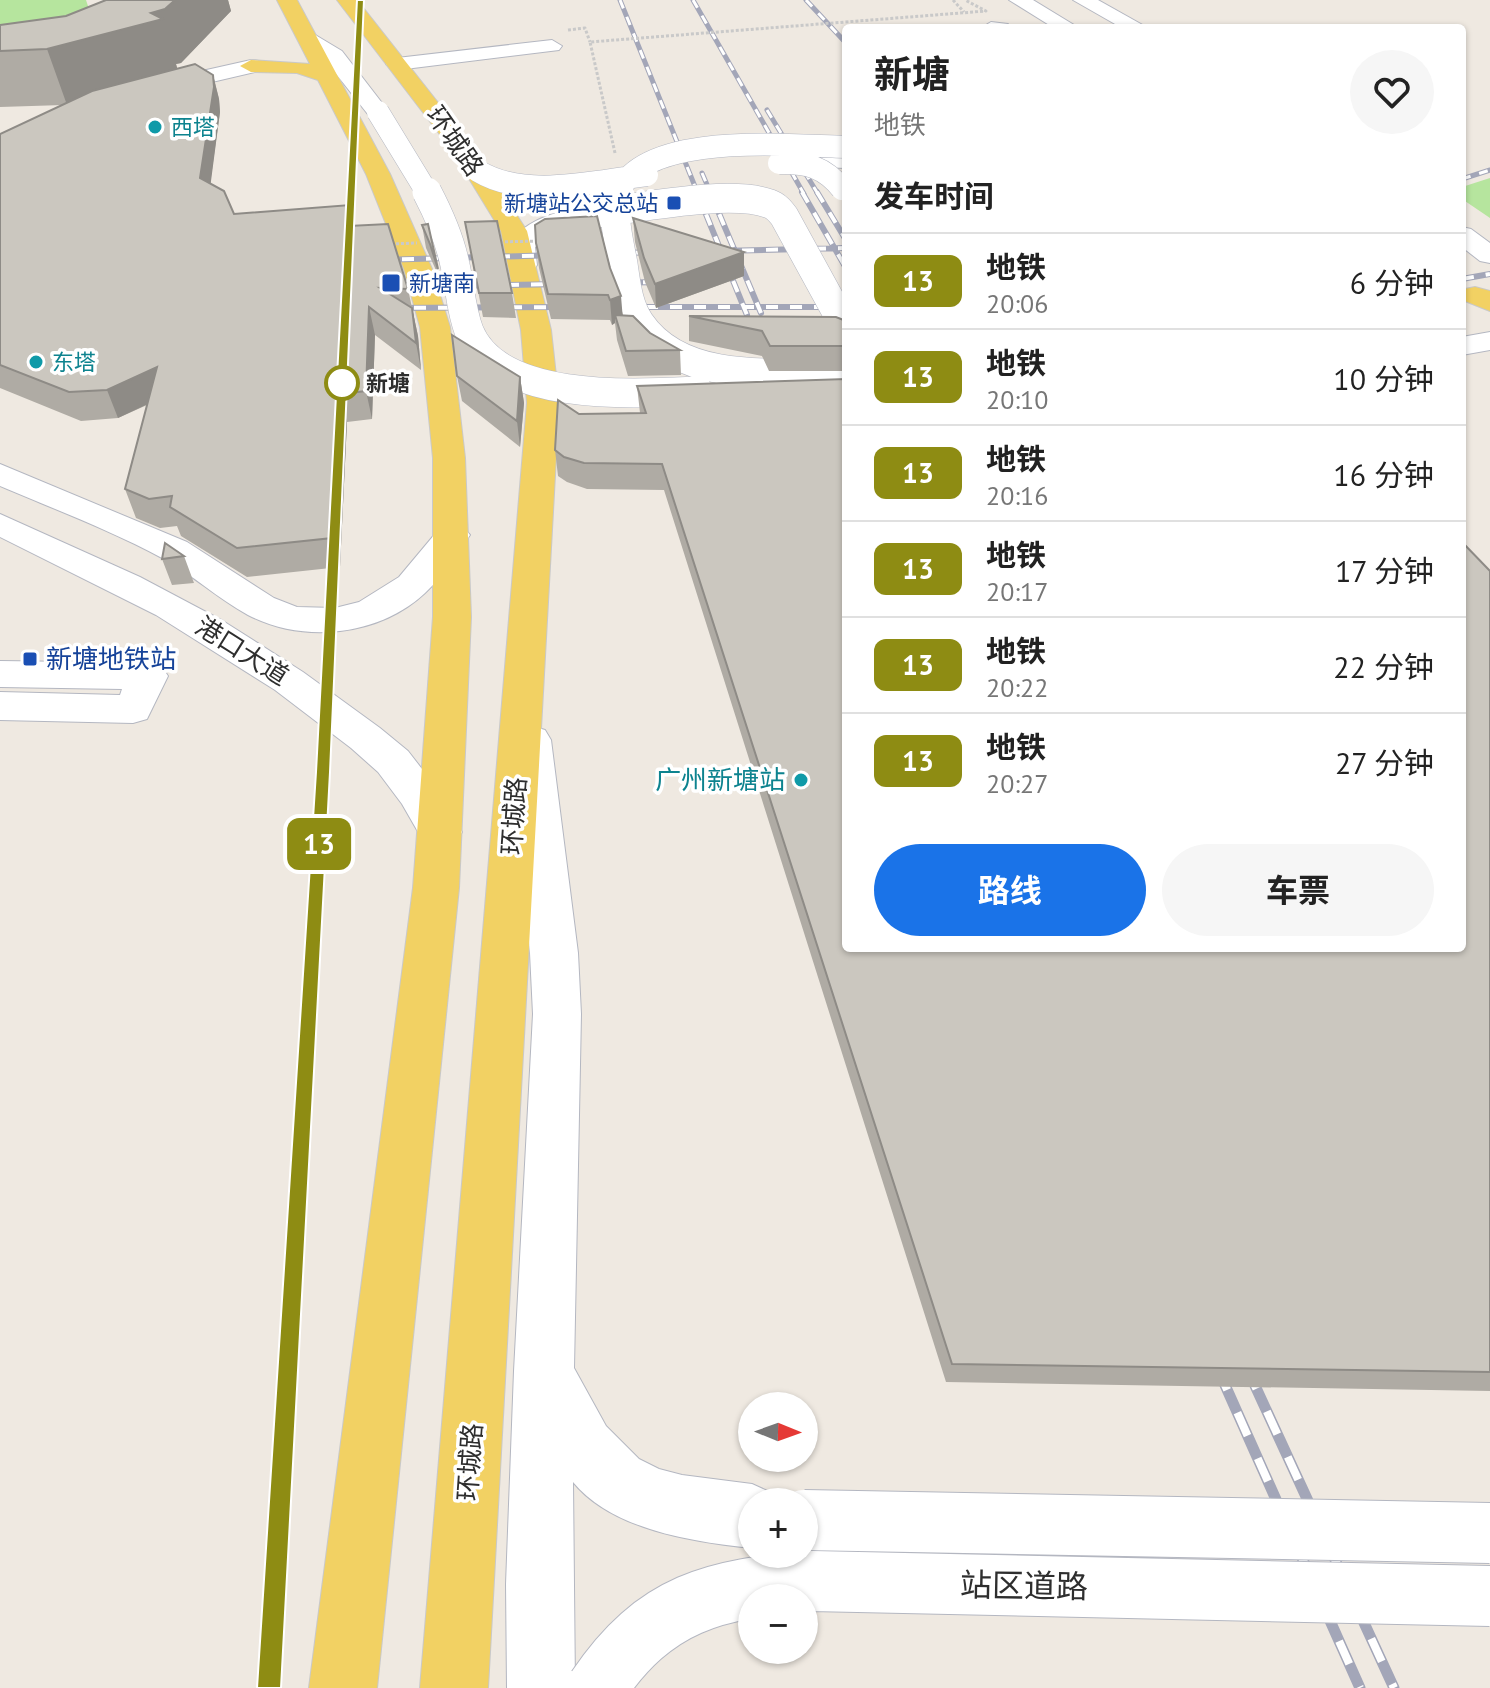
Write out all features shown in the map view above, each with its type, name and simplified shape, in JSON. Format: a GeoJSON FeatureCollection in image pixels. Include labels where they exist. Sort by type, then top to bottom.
{"type":"FeatureCollection","features":[{"type":"Feature","properties":{"kind":"main road"},"geometry":{"type":"LineString","coordinates":[[287,0],[401,224],[435,327],[449,458],[452,535],[452,617],[440,832],[343,1688]]}},
{"type":"Feature","properties":{"kind":"main road","name":"环城路"},"geometry":{"type":"LineString","coordinates":[[347,0],[437,114],[478,171],[514,231],[536,330],[543,403],[454,1688]]}},
{"type":"Feature","properties":{"kind":"main road"},"geometry":{"type":"LineString","coordinates":[[251,66],[284,50],[305,32]]}},
{"type":"Feature","properties":{"kind":"main road"},"geometry":{"type":"LineString","coordinates":[[251,66],[298,67],[325,75]]}},
{"type":"Feature","properties":{"kind":"street"},"geometry":{"type":"LineString","coordinates":[[1019,0],[1062,24]]}},
{"type":"Feature","properties":{"kind":"street"},"geometry":{"type":"LineString","coordinates":[[1083,0],[1130,24]]}},
{"type":"Feature","properties":{"kind":"street"},"geometry":{"type":"LineString","coordinates":[[305,32],[334,56],[378,112],[411,163],[440,217],[461,284],[469,331],[486,355],[522,376],[543,382],[722,402]]}},
{"type":"Feature","properties":{"kind":"street"},"geometry":{"type":"LineString","coordinates":[[397,64],[552,46]]}},
{"type":"Feature","properties":{"kind":"street"},"geometry":{"type":"LineString","coordinates":[[124,96],[251,66]]}},
{"type":"Feature","properties":{"kind":"street"},"geometry":{"type":"LineString","coordinates":[[777,388],[728,378],[670,351],[639,322],[614,218],[615,198],[624,180],[654,159],[687,151],[842,147]]}},
{"type":"Feature","properties":{"kind":"street"},"geometry":{"type":"LineString","coordinates":[[800,161],[820,166],[833,175],[842,189]]}},
{"type":"Feature","properties":{"kind":"street"},"geometry":{"type":"LineString","coordinates":[[478,171],[485,179],[518,185],[800,161],[842,161]]}},
{"type":"Feature","properties":{"kind":"street"},"geometry":{"type":"LineString","coordinates":[[517,249],[531,233],[553,222],[596,213],[744,200],[772,204],[784,216],[842,322]]}},
{"type":"Feature","properties":{"kind":"street"},"geometry":{"type":"LineString","coordinates":[[1466,238],[1490,255]]}},
{"type":"Feature","properties":{"kind":"street"},"geometry":{"type":"LineString","coordinates":[[1466,345],[1490,341]]}},
{"type":"Feature","properties":{"kind":"street"},"geometry":{"type":"LineString","coordinates":[[689,359],[731,370],[842,371]]}},
{"type":"Feature","properties":{"kind":"street"},"geometry":{"type":"LineString","coordinates":[[649,393],[842,387]]}},
{"type":"Feature","properties":{"kind":"street","name":"港口大道"},"geometry":{"type":"LineString","coordinates":[[0,474],[176,551],[276,614],[300,619],[356,616],[386,604],[421,576],[452,535]]}},
{"type":"Feature","properties":{"kind":"street","name":"港口大道"},"geometry":{"type":"LineString","coordinates":[[0,524],[131,584],[295,685],[361,734],[400,769],[419,793],[440,832]]}},
{"type":"Feature","properties":{"kind":"street"},"geometry":{"type":"LineString","coordinates":[[131,584],[164,574],[171,568],[176,551]]}},
{"type":"Feature","properties":{"kind":"street"},"geometry":{"type":"LineString","coordinates":[[0,674],[148,676],[133,709],[0,706]]}},
{"type":"Feature","properties":{"kind":"street"},"geometry":{"type":"LineString","coordinates":[[524,685],[552,938],[557,1014],[544,1371],[539,1584],[541,1688]]}},
{"type":"Feature","properties":{"kind":"street"},"geometry":{"type":"LineString","coordinates":[[544,1371],[584,1449],[612,1479],[650,1498],[698,1511],[738,1515]]}},
{"type":"Feature","properties":{"kind":"street"},"geometry":{"type":"LineString","coordinates":[[818,1520],[1490,1533]]}},
{"type":"Feature","properties":{"kind":"street","name":"站区道路"},"geometry":{"type":"LineString","coordinates":[[597,1688],[613,1660],[662,1616],[707,1597],[754,1585],[827,1581],[1490,1596]]}},
{"type":"Feature","properties":{"kind":"path"},"geometry":{"type":"LineString","coordinates":[[953,0],[964,12]]}},
{"type":"Feature","properties":{"kind":"path"},"geometry":{"type":"LineString","coordinates":[[616,157],[590,42],[986,11],[965,0]]}},
{"type":"Feature","properties":{"kind":"path"},"geometry":{"type":"LineString","coordinates":[[392,244],[423,243]]}},
{"type":"Feature","properties":{"kind":"green space"},"geometry":{"type":"Polygon","coordinates":[[[0,0],[86,0],[94,24],[0,55],[0,0]]]}},
{"type":"Feature","properties":{"kind":"green space"},"geometry":{"type":"Polygon","coordinates":[[[1490,178],[1490,218],[1466,202],[1466,186],[1490,178]]]}},
{"type":"Feature","properties":{"kind":"building"},"geometry":{"type":"Polygon","coordinates":[[[106,0],[175,0],[165,9],[151,13],[163,19],[47,49],[0,51],[0,25],[66,16],[106,0]]]}},
{"type":"Feature","properties":{"kind":"building"},"geometry":{"type":"Polygon","coordinates":[[[195,64],[213,75],[214,87],[200,178],[224,191],[234,214],[350,205],[349,226],[388,224],[408,289],[380,288],[412,308],[416,343],[369,307],[366,391],[340,394],[332,538],[237,548],[170,507],[172,496],[149,499],[125,489],[157,367],[107,390],[69,392],[0,365],[0,134],[92,91],[195,64]]]}},
{"type":"Feature","properties":{"kind":"building"},"geometry":{"type":"Polygon","coordinates":[[[597,216],[610,268],[621,296],[610,300],[608,295],[548,294],[535,225],[545,219],[597,216]]]}},
{"type":"Feature","properties":{"kind":"building"},"geometry":{"type":"Polygon","coordinates":[[[633,218],[744,252],[655,284],[633,218]]]}},
{"type":"Feature","properties":{"kind":"building"},"geometry":{"type":"Polygon","coordinates":[[[497,221],[512,293],[479,293],[465,222],[497,221]]]}},
{"type":"Feature","properties":{"kind":"building"},"geometry":{"type":"Polygon","coordinates":[[[428,224],[438,269],[422,225],[428,224]]]}},
{"type":"Feature","properties":{"kind":"building"},"geometry":{"type":"Polygon","coordinates":[[[615,315],[633,316],[650,333],[680,350],[626,351],[615,315]]]}},
{"type":"Feature","properties":{"kind":"building"},"geometry":{"type":"Polygon","coordinates":[[[689,316],[836,317],[842,319],[842,346],[770,346],[762,331],[689,316]]]}},
{"type":"Feature","properties":{"kind":"building"},"geometry":{"type":"Polygon","coordinates":[[[452,335],[520,377],[517,421],[457,376],[452,335]]]}},
{"type":"Feature","properties":{"kind":"building","name":"广州新塘站"},"geometry":{"type":"Polygon","coordinates":[[[842,379],[842,952],[1466,952],[1466,546],[1490,571],[1490,1372],[952,1364],[662,464],[584,463],[564,457],[555,450],[558,400],[579,414],[646,413],[637,386],[842,379]]]}},
{"type":"Feature","properties":{"kind":"building"},"geometry":{"type":"Polygon","coordinates":[[[165,543],[184,556],[162,559],[165,543]]]}},
{"type":"Feature","properties":{"kind":"railway"},"geometry":{"type":"LineString","coordinates":[[620,0],[698,194]]}},
{"type":"Feature","properties":{"kind":"railway"},"geometry":{"type":"LineString","coordinates":[[693,0],[804,194]]}},
{"type":"Feature","properties":{"kind":"railway"},"geometry":{"type":"LineString","coordinates":[[806,0],[842,39]]}},
{"type":"Feature","properties":{"kind":"railway"},"geometry":{"type":"LineString","coordinates":[[767,110],[818,194]]}},
{"type":"Feature","properties":{"kind":"railway"},"geometry":{"type":"LineString","coordinates":[[1466,178],[1490,170]]}},
{"type":"Feature","properties":{"kind":"railway"},"geometry":{"type":"LineString","coordinates":[[702,173],[711,194]]}},
{"type":"Feature","properties":{"kind":"railway"},"geometry":{"type":"LineString","coordinates":[[697,192],[721,251]]}},
{"type":"Feature","properties":{"kind":"railway"},"geometry":{"type":"LineString","coordinates":[[710,192],[735,251]]}},
{"type":"Feature","properties":{"kind":"railway"},"geometry":{"type":"LineString","coordinates":[[802,192],[835,248]]}},
{"type":"Feature","properties":{"kind":"railway"},"geometry":{"type":"LineString","coordinates":[[817,192],[842,233]]}},
{"type":"Feature","properties":{"kind":"railway"},"geometry":{"type":"LineString","coordinates":[[735,251],[835,248]]}},
{"type":"Feature","properties":{"kind":"railway"},"geometry":{"type":"LineString","coordinates":[[835,248],[842,261]]}},
{"type":"Feature","properties":{"kind":"railway"},"geometry":{"type":"LineString","coordinates":[[835,248],[842,248]]}},
{"type":"Feature","properties":{"kind":"railway"},"geometry":{"type":"LineString","coordinates":[[721,251],[744,307]]}},
{"type":"Feature","properties":{"kind":"railway"},"geometry":{"type":"LineString","coordinates":[[721,251],[735,251]]}},
{"type":"Feature","properties":{"kind":"railway"},"geometry":{"type":"LineString","coordinates":[[735,251],[758,307]]}},
{"type":"Feature","properties":{"kind":"railway"},"geometry":{"type":"LineString","coordinates":[[586,254],[658,252]]}},
{"type":"Feature","properties":{"kind":"railway"},"geometry":{"type":"LineString","coordinates":[[378,260],[558,255]]}},
{"type":"Feature","properties":{"kind":"railway"},"geometry":{"type":"LineString","coordinates":[[1466,278],[1490,274]]}},
{"type":"Feature","properties":{"kind":"railway"},"geometry":{"type":"LineString","coordinates":[[595,283],[667,282]]}},
{"type":"Feature","properties":{"kind":"railway"},"geometry":{"type":"LineString","coordinates":[[387,287],[563,284]]}},
{"type":"Feature","properties":{"kind":"railway"},"geometry":{"type":"LineString","coordinates":[[390,308],[570,307]]}},
{"type":"Feature","properties":{"kind":"railway"},"geometry":{"type":"LineString","coordinates":[[598,307],[744,307]]}},
{"type":"Feature","properties":{"kind":"railway"},"geometry":{"type":"LineString","coordinates":[[744,307],[758,307]]}},
{"type":"Feature","properties":{"kind":"railway"},"geometry":{"type":"LineString","coordinates":[[744,307],[747,315]]}},
{"type":"Feature","properties":{"kind":"railway"},"geometry":{"type":"LineString","coordinates":[[758,307],[842,307]]}},
{"type":"Feature","properties":{"kind":"railway"},"geometry":{"type":"LineString","coordinates":[[758,307],[761,313]]}},
{"type":"Feature","properties":{"kind":"railway"},"geometry":{"type":"LineString","coordinates":[[778,350],[802,401]]}},
{"type":"Feature","properties":{"kind":"railway"},"geometry":{"type":"LineString","coordinates":[[764,352],[787,403]]}},
{"type":"Feature","properties":{"kind":"railway"},"geometry":{"type":"LineString","coordinates":[[1246,1366],[1394,1688]]}},
{"type":"Feature","properties":{"kind":"railway"},"geometry":{"type":"LineString","coordinates":[[1217,1367],[1360,1688]]}},
{"type":"Feature","properties":{"kind":"metro line","name":"13"},"geometry":{"type":"LineString","coordinates":[[269,1688],[323,772],[360,0]]}},
{"type":"Feature","properties":{"kind":"place","name":"西塔"},"geometry":{"type":"Point","coordinates":[155,127]}},
{"type":"Feature","properties":{"kind":"place","name":"新塘站公交总站"},"geometry":{"type":"Point","coordinates":[674,203]}},
{"type":"Feature","properties":{"kind":"place","name":"新塘南"},"geometry":{"type":"Point","coordinates":[391,283]}},
{"type":"Feature","properties":{"kind":"place","name":"东塔"},"geometry":{"type":"Point","coordinates":[36,362]}},
{"type":"Feature","properties":{"kind":"place","name":"新塘"},"geometry":{"type":"Point","coordinates":[342,383]}},
{"type":"Feature","properties":{"kind":"place","name":"新塘地铁站"},"geometry":{"type":"Point","coordinates":[30,659]}},
{"type":"Feature","properties":{"kind":"place","name":"广州新塘站"},"geometry":{"type":"Point","coordinates":[801,780]}}]}
